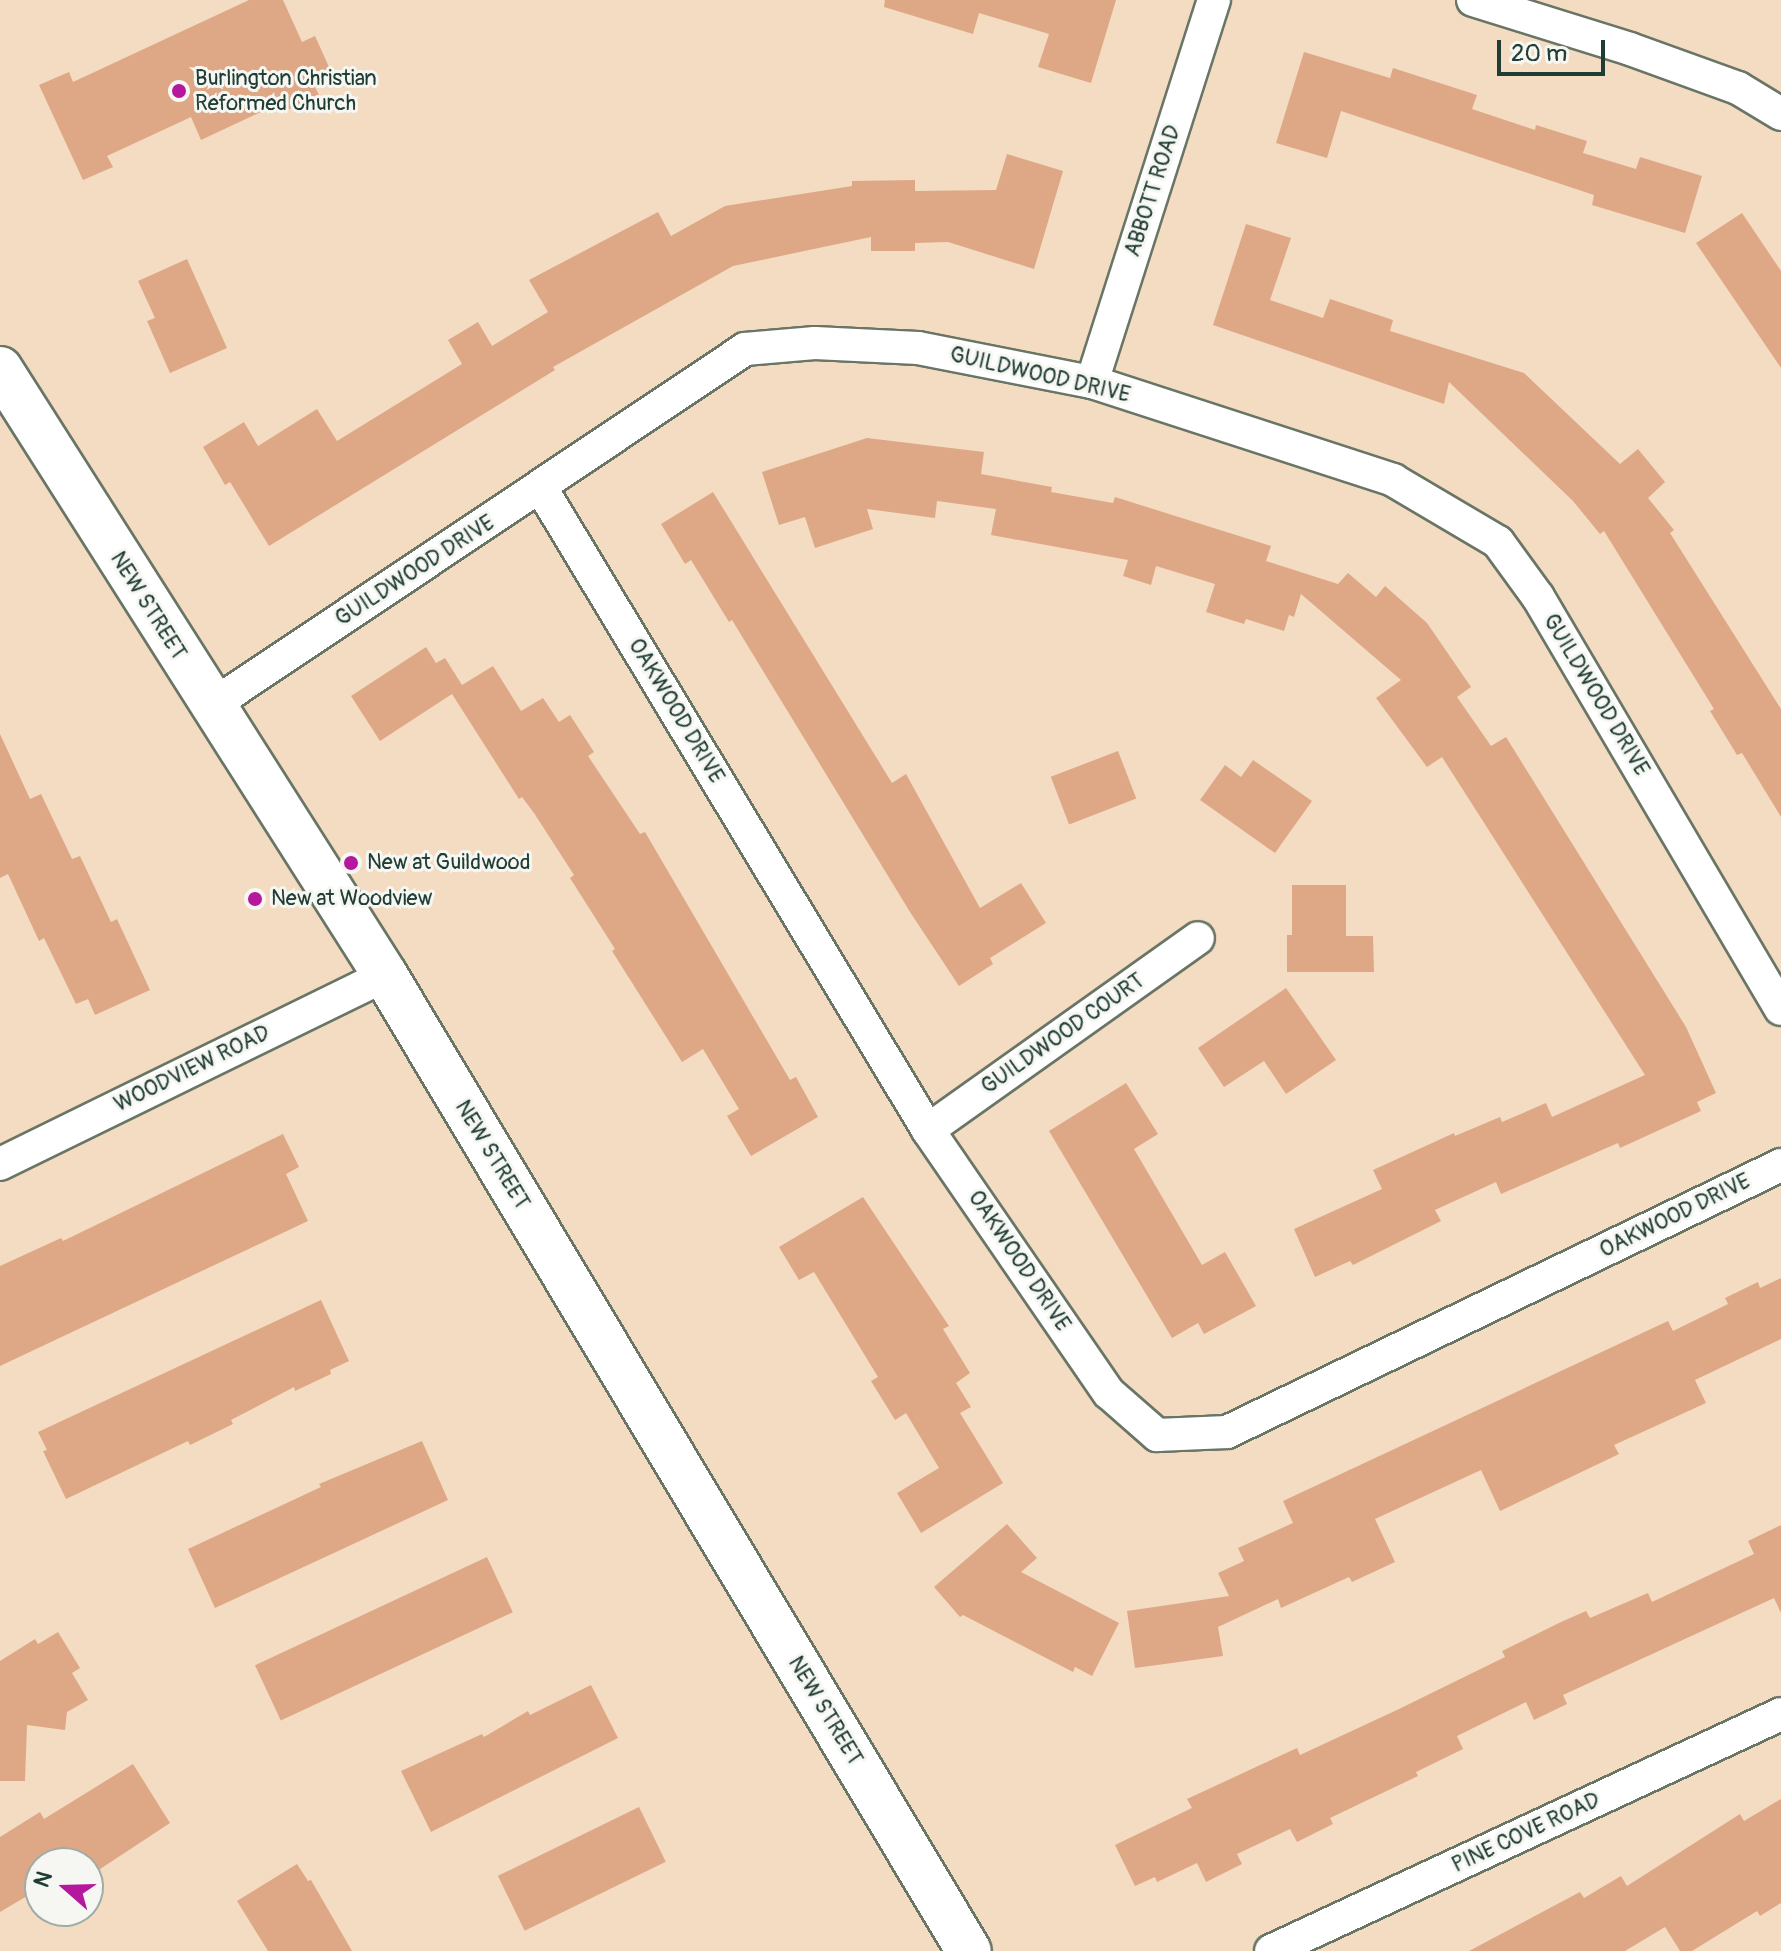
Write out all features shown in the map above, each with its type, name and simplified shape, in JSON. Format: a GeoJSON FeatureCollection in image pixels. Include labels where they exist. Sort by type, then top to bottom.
{"type":"FeatureCollection","features":[{"type":"Feature","properties":{"kind":"main road","name":"NEW STREET"},"geometry":{"type":"LineString","coordinates":[[0,369],[211,706],[385,975],[969,1951]]}},
{"type":"Feature","properties":{"kind":"street","name":"ABBOTT ROAD"},"geometry":{"type":"LineString","coordinates":[[1092,382],[1214,0]]}},
{"type":"Feature","properties":{"kind":"street"},"geometry":{"type":"LineString","coordinates":[[1473,0],[1630,49],[1724,83],[1781,114]]}},
{"type":"Feature","properties":{"kind":"street","name":"GUILDWOOD DRIVE"},"geometry":{"type":"LineString","coordinates":[[211,706],[745,349],[815,343],[918,348],[1092,382],[1393,480],[1498,542],[1538,597],[1781,1009]]}},
{"type":"Feature","properties":{"kind":"street","name":"OAKWOOD DRIVE"},"geometry":{"type":"LineString","coordinates":[[541,488],[928,1130],[1109,1393],[1157,1435],[1227,1432],[1781,1165]]}},
{"type":"Feature","properties":{"kind":"street","name":"GUILDWOOD COURT"},"geometry":{"type":"LineString","coordinates":[[928,1130],[1198,938]]}},
{"type":"Feature","properties":{"kind":"street","name":"WOODVIEW ROAD"},"geometry":{"type":"LineString","coordinates":[[0,1164],[385,975]]}},
{"type":"Feature","properties":{"kind":"street","name":"PINE COVE ROAD"},"geometry":{"type":"LineString","coordinates":[[1271,1951],[1781,1714]]}},
{"type":"Feature","properties":{"kind":"building","name":"Burlington Christian Reformed Church"},"geometry":{"type":"Polygon","coordinates":[[[249,0],[283,0],[302,42],[315,36],[334,78],[315,87],[319,95],[281,113],[276,105],[201,140],[191,117],[107,156],[113,167],[83,180],[39,85],[69,72],[73,82],[249,0]]]}},
{"type":"Feature","properties":{"kind":"building"},"geometry":{"type":"Polygon","coordinates":[[[885,0],[1116,0],[1091,83],[1038,67],[1049,34],[979,13],[973,34],[884,7],[885,0]]]}},
{"type":"Feature","properties":{"kind":"building"},"geometry":{"type":"Polygon","coordinates":[[[1304,52],[1390,78],[1393,68],[1477,95],[1472,109],[1535,130],[1536,125],[1587,141],[1583,153],[1636,169],[1640,157],[1702,176],[1685,233],[1592,205],[1594,195],[1341,111],[1327,158],[1276,143],[1304,52]]]}},
{"type":"Feature","properties":{"kind":"building"},"geometry":{"type":"Polygon","coordinates":[[[1007,154],[1063,171],[1034,269],[948,242],[915,243],[915,251],[871,251],[871,237],[733,266],[553,367],[555,370],[269,546],[230,482],[225,485],[203,447],[244,422],[258,446],[317,409],[337,441],[462,364],[448,340],[478,322],[492,346],[548,312],[529,280],[658,212],[671,236],[725,206],[852,186],[852,181],[915,180],[915,191],[996,190],[1007,154]]]}},
{"type":"Feature","properties":{"kind":"building"},"geometry":{"type":"Polygon","coordinates":[[[1742,213],[1781,271],[1781,368],[1696,243],[1742,213]]]}},
{"type":"Feature","properties":{"kind":"building"},"geometry":{"type":"Polygon","coordinates":[[[1246,224],[1291,238],[1270,300],[1323,318],[1330,299],[1393,320],[1390,331],[1524,373],[1620,464],[1638,449],[1665,482],[1648,498],[1674,530],[1670,533],[1781,709],[1781,817],[1742,753],[1737,755],[1710,711],[1714,709],[1604,531],[1600,534],[1573,501],[1449,382],[1444,404],[1213,325],[1246,224]]]}},
{"type":"Feature","properties":{"kind":"building"},"geometry":{"type":"Polygon","coordinates":[[[187,259],[227,348],[170,373],[147,321],[155,318],[138,281],[187,259]]]}},
{"type":"Feature","properties":{"kind":"building"},"geometry":{"type":"Polygon","coordinates":[[[867,438],[984,452],[981,474],[1052,487],[1051,492],[1113,503],[1115,497],[1271,546],[1266,561],[1338,584],[1348,573],[1376,597],[1385,586],[1427,623],[1471,687],[1457,697],[1491,746],[1506,737],[1686,1027],[1716,1093],[1697,1102],[1701,1111],[1620,1148],[1618,1143],[1501,1194],[1496,1182],[1435,1210],[1441,1221],[1353,1265],[1350,1261],[1315,1277],[1294,1229],[1382,1189],[1373,1170],[1454,1133],[1455,1136],[1500,1117],[1502,1122],[1546,1103],[1552,1117],[1645,1075],[1442,757],[1427,767],[1376,698],[1401,680],[1301,594],[1294,617],[1289,615],[1284,631],[1246,619],[1244,624],[1206,612],[1215,584],[1156,566],[1151,585],[1123,576],[1128,560],[991,535],[996,509],[937,501],[935,518],[867,509],[873,529],[815,548],[805,517],[779,525],[762,472],[867,438]]]}},
{"type":"Feature","properties":{"kind":"building"},"geometry":{"type":"Polygon","coordinates":[[[713,492],[892,783],[906,774],[980,908],[1021,883],[1046,923],[990,958],[993,964],[959,986],[910,912],[732,620],[729,622],[691,560],[685,564],[661,524],[713,492]]]}},
{"type":"Feature","properties":{"kind":"building"},"geometry":{"type":"Polygon","coordinates":[[[426,647],[436,663],[445,658],[462,685],[493,666],[521,711],[543,698],[559,722],[570,715],[594,752],[588,756],[640,834],[645,832],[790,1080],[796,1077],[818,1117],[751,1156],[727,1116],[739,1109],[703,1049],[682,1062],[612,951],[615,949],[570,878],[574,875],[534,813],[522,797],[519,799],[452,694],[380,741],[351,696],[426,647]]]}},
{"type":"Feature","properties":{"kind":"building"},"geometry":{"type":"Polygon","coordinates":[[[0,734],[30,799],[41,794],[72,859],[80,856],[111,922],[117,919],[150,990],[95,1015],[88,999],[76,1004],[44,938],[39,941],[8,874],[0,878],[0,734]]]}},
{"type":"Feature","properties":{"kind":"building"},"geometry":{"type":"Polygon","coordinates":[[[1118,751],[1136,799],[1069,824],[1051,777],[1118,751]]]}},
{"type":"Feature","properties":{"kind":"building"},"geometry":{"type":"Polygon","coordinates":[[[1253,760],[1312,801],[1275,853],[1200,800],[1225,765],[1241,777],[1253,760]]]}},
{"type":"Feature","properties":{"kind":"building"},"geometry":{"type":"Polygon","coordinates":[[[1292,885],[1346,885],[1346,936],[1373,936],[1374,972],[1287,972],[1287,935],[1292,935],[1292,885]]]}},
{"type":"Feature","properties":{"kind":"building"},"geometry":{"type":"Polygon","coordinates":[[[1286,988],[1336,1060],[1286,1094],[1264,1061],[1224,1087],[1198,1048],[1286,988]]]}},
{"type":"Feature","properties":{"kind":"building"},"geometry":{"type":"Polygon","coordinates":[[[1126,1083],[1158,1134],[1134,1149],[1202,1265],[1225,1252],[1256,1306],[1204,1334],[1198,1323],[1172,1338],[1049,1131],[1126,1083]]]}},
{"type":"Feature","properties":{"kind":"building"},"geometry":{"type":"Polygon","coordinates":[[[283,1134],[299,1167],[286,1174],[308,1221],[0,1366],[0,1266],[61,1238],[63,1241],[283,1134]]]}},
{"type":"Feature","properties":{"kind":"building"},"geometry":{"type":"Polygon","coordinates":[[[863,1197],[949,1326],[943,1329],[970,1373],[956,1383],[971,1407],[960,1413],[1003,1483],[921,1533],[897,1493],[939,1468],[906,1413],[895,1420],[871,1381],[878,1377],[814,1272],[799,1280],[779,1247],[863,1197]]]}},
{"type":"Feature","properties":{"kind":"building"},"geometry":{"type":"Polygon","coordinates":[[[1781,1278],[1781,1339],[1695,1380],[1706,1403],[1614,1445],[1619,1454],[1500,1511],[1481,1470],[1375,1519],[1395,1562],[1352,1582],[1349,1577],[1281,1608],[1278,1599],[1218,1627],[1223,1656],[1135,1668],[1127,1611],[1229,1596],[1218,1573],[1244,1561],[1238,1548],[1293,1523],[1283,1501],[1668,1321],[1673,1331],[1728,1304],[1725,1298],[1758,1282],[1760,1288],[1781,1278]]]}},
{"type":"Feature","properties":{"kind":"building"},"geometry":{"type":"Polygon","coordinates":[[[321,1300],[349,1361],[330,1370],[331,1374],[295,1391],[294,1387],[231,1420],[233,1424],[190,1445],[188,1441],[66,1499],[43,1451],[47,1450],[38,1432],[321,1300]]]}},
{"type":"Feature","properties":{"kind":"building"},"geometry":{"type":"Polygon","coordinates":[[[422,1441],[448,1500],[215,1608],[188,1549],[321,1487],[319,1484],[422,1441]]]}},
{"type":"Feature","properties":{"kind":"building"},"geometry":{"type":"Polygon","coordinates":[[[1007,1524],[1037,1558],[1021,1572],[1119,1623],[1092,1676],[1075,1667],[1073,1672],[963,1615],[960,1617],[934,1587],[1007,1524]]]}},
{"type":"Feature","properties":{"kind":"building"},"geometry":{"type":"Polygon","coordinates":[[[1781,1525],[1781,1613],[1774,1598],[1563,1695],[1567,1704],[1534,1720],[1526,1702],[1457,1736],[1463,1749],[1416,1772],[1418,1776],[1330,1818],[1333,1824],[1297,1842],[1290,1829],[1237,1854],[1242,1864],[1206,1882],[1197,1863],[1157,1882],[1155,1877],[1135,1886],[1115,1845],[1192,1808],[1187,1799],[1297,1748],[1300,1755],[1399,1709],[1505,1657],[1502,1651],[1586,1611],[1590,1618],[1648,1593],[1652,1602],[1754,1554],[1748,1541],[1781,1525]]]}},
{"type":"Feature","properties":{"kind":"building"},"geometry":{"type":"Polygon","coordinates":[[[487,1557],[513,1612],[281,1720],[255,1665],[487,1557]]]}},
{"type":"Feature","properties":{"kind":"building"},"geometry":{"type":"Polygon","coordinates":[[[58,1632],[80,1668],[72,1673],[88,1700],[67,1712],[65,1730],[27,1725],[25,1781],[0,1781],[0,1661],[35,1639],[38,1644],[58,1632]]]}},
{"type":"Feature","properties":{"kind":"building"},"geometry":{"type":"Polygon","coordinates":[[[591,1685],[618,1738],[431,1832],[401,1771],[482,1734],[484,1737],[528,1711],[530,1715],[591,1685]]]}},
{"type":"Feature","properties":{"kind":"building"},"geometry":{"type":"Polygon","coordinates":[[[133,1764],[170,1823],[104,1866],[104,1847],[24,1847],[24,1898],[0,1912],[0,1837],[40,1812],[44,1819],[133,1764]]]}},
{"type":"Feature","properties":{"kind":"building"},"geometry":{"type":"Polygon","coordinates":[[[1781,1799],[1781,1903],[1760,1916],[1757,1911],[1692,1951],[1680,1951],[1665,1927],[1625,1951],[1469,1951],[1580,1892],[1584,1898],[1621,1876],[1627,1886],[1740,1814],[1744,1821],[1781,1799]]]}},
{"type":"Feature","properties":{"kind":"building"},"geometry":{"type":"Polygon","coordinates":[[[639,1807],[666,1862],[525,1931],[498,1876],[639,1807]]]}},
{"type":"Feature","properties":{"kind":"building"},"geometry":{"type":"Polygon","coordinates":[[[297,1864],[308,1881],[311,1880],[352,1951],[268,1951],[237,1901],[297,1864]]]}},
{"type":"Feature","properties":{"kind":"place","name":"Burlington Christian Reformed Church"},"geometry":{"type":"Point","coordinates":[179,91]}},
{"type":"Feature","properties":{"kind":"place","name":"New at Guildwood"},"geometry":{"type":"Point","coordinates":[351,863]}},
{"type":"Feature","properties":{"kind":"place","name":"New at Woodview"},"geometry":{"type":"Point","coordinates":[255,899]}}]}
